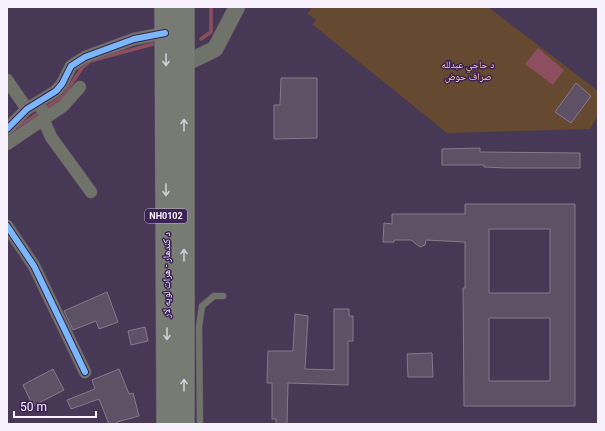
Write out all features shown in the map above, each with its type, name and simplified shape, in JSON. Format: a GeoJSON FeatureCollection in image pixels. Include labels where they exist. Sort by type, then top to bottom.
{"type":"FeatureCollection","features":[{"type":"Feature","properties":{"kind":"highway","name":"د کندهار - هرات لويه لار"},"geometry":{"type":"LineString","coordinates":[[165,7],[175,299],[184,424]]}},
{"type":"Feature","properties":{"kind":"highway","name":"د کندهار - هرات لويه لار"},"geometry":{"type":"LineString","coordinates":[[167,424],[175,299],[184,64],[184,7]]}},
{"type":"Feature","properties":{"kind":"street"},"geometry":{"type":"LineString","coordinates":[[184,64],[215,49],[237,7]]}},
{"type":"Feature","properties":{"kind":"street"},"geometry":{"type":"LineString","coordinates":[[7,144],[62,84],[71,66],[85,57],[134,39],[166,33]]}},
{"type":"Feature","properties":{"kind":"street"},"geometry":{"type":"LineString","coordinates":[[7,80],[39,110],[50,137],[91,192]]}},
{"type":"Feature","properties":{"kind":"street"},"geometry":{"type":"LineString","coordinates":[[7,129],[39,110],[63,106],[80,87]]}},
{"type":"Feature","properties":{"kind":"street"},"geometry":{"type":"LineString","coordinates":[[7,226],[34,266],[85,372]]}},
{"type":"Feature","properties":{"kind":"lane"},"geometry":{"type":"LineString","coordinates":[[200,424],[199,327],[202,306],[214,296],[223,296]]}},
{"type":"Feature","properties":{"kind":"green space","name":"د حاجي عبدلله صراف حوض"},"geometry":{"type":"Polygon","coordinates":[[[312,7],[488,7],[598,91],[598,115],[590,129],[447,133],[312,24],[316,20],[308,14],[305,17],[312,7]]]}},
{"type":"Feature","properties":{"kind":"shaded area"},"geometry":{"type":"Polygon","coordinates":[[[538,48],[564,70],[553,85],[525,64],[538,48]]]}},
{"type":"Feature","properties":{"kind":"building"},"geometry":{"type":"Polygon","coordinates":[[[281,78],[317,78],[317,138],[274,139],[274,105],[280,105],[281,78]]]}},
{"type":"Feature","properties":{"kind":"building"},"geometry":{"type":"Polygon","coordinates":[[[576,83],[591,96],[571,123],[555,112],[576,83]]]}},
{"type":"Feature","properties":{"kind":"building"},"geometry":{"type":"Polygon","coordinates":[[[480,148],[480,152],[580,153],[580,168],[506,168],[484,167],[484,165],[442,165],[442,149],[480,148]]]}},
{"type":"Feature","properties":{"kind":"building"},"geometry":{"type":"Polygon","coordinates":[[[465,204],[575,204],[575,406],[464,406],[463,288],[465,288],[465,242],[426,240],[425,245],[420,247],[411,240],[394,240],[394,242],[383,242],[384,223],[392,224],[392,214],[465,214],[465,204]],[[489,229],[489,293],[550,293],[550,229],[489,229]],[[489,318],[489,381],[550,381],[550,318],[489,318]]]}},
{"type":"Feature","properties":{"kind":"building"},"geometry":{"type":"Polygon","coordinates":[[[107,292],[118,322],[99,329],[96,321],[73,330],[64,311],[107,292]]]}},
{"type":"Feature","properties":{"kind":"building"},"geometry":{"type":"Polygon","coordinates":[[[334,309],[349,309],[349,316],[353,316],[353,341],[348,341],[348,385],[288,383],[287,424],[276,424],[276,419],[272,419],[272,383],[267,383],[268,351],[293,351],[295,314],[308,316],[305,369],[334,370],[334,309]]]}},
{"type":"Feature","properties":{"kind":"building"},"geometry":{"type":"Polygon","coordinates":[[[145,327],[148,341],[131,345],[128,331],[145,327]]]}},
{"type":"Feature","properties":{"kind":"building"},"geometry":{"type":"Polygon","coordinates":[[[432,353],[433,377],[408,377],[407,354],[432,353]]]}},
{"type":"Feature","properties":{"kind":"building"},"geometry":{"type":"Polygon","coordinates":[[[53,369],[64,390],[33,406],[23,385],[53,369]]]}},
{"type":"Feature","properties":{"kind":"building"},"geometry":{"type":"Polygon","coordinates":[[[119,369],[129,394],[133,393],[139,416],[117,422],[117,424],[109,424],[99,399],[71,409],[67,400],[95,389],[92,380],[119,369]]]}},
{"type":"Feature","properties":{"kind":"waterway"},"geometry":{"type":"LineString","coordinates":[[201,39],[211,32],[211,7]]}},
{"type":"Feature","properties":{"kind":"waterway"},"geometry":{"type":"LineString","coordinates":[[7,135],[63,96],[82,68],[90,61],[153,44]]}},
{"type":"Feature","properties":{"kind":"cycle path"},"geometry":{"type":"LineString","coordinates":[[7,129],[27,109],[56,91],[62,84],[71,66],[85,57],[134,39],[165,33]]}},
{"type":"Feature","properties":{"kind":"cycle path"},"geometry":{"type":"LineString","coordinates":[[7,226],[34,266],[85,372]]}}]}
